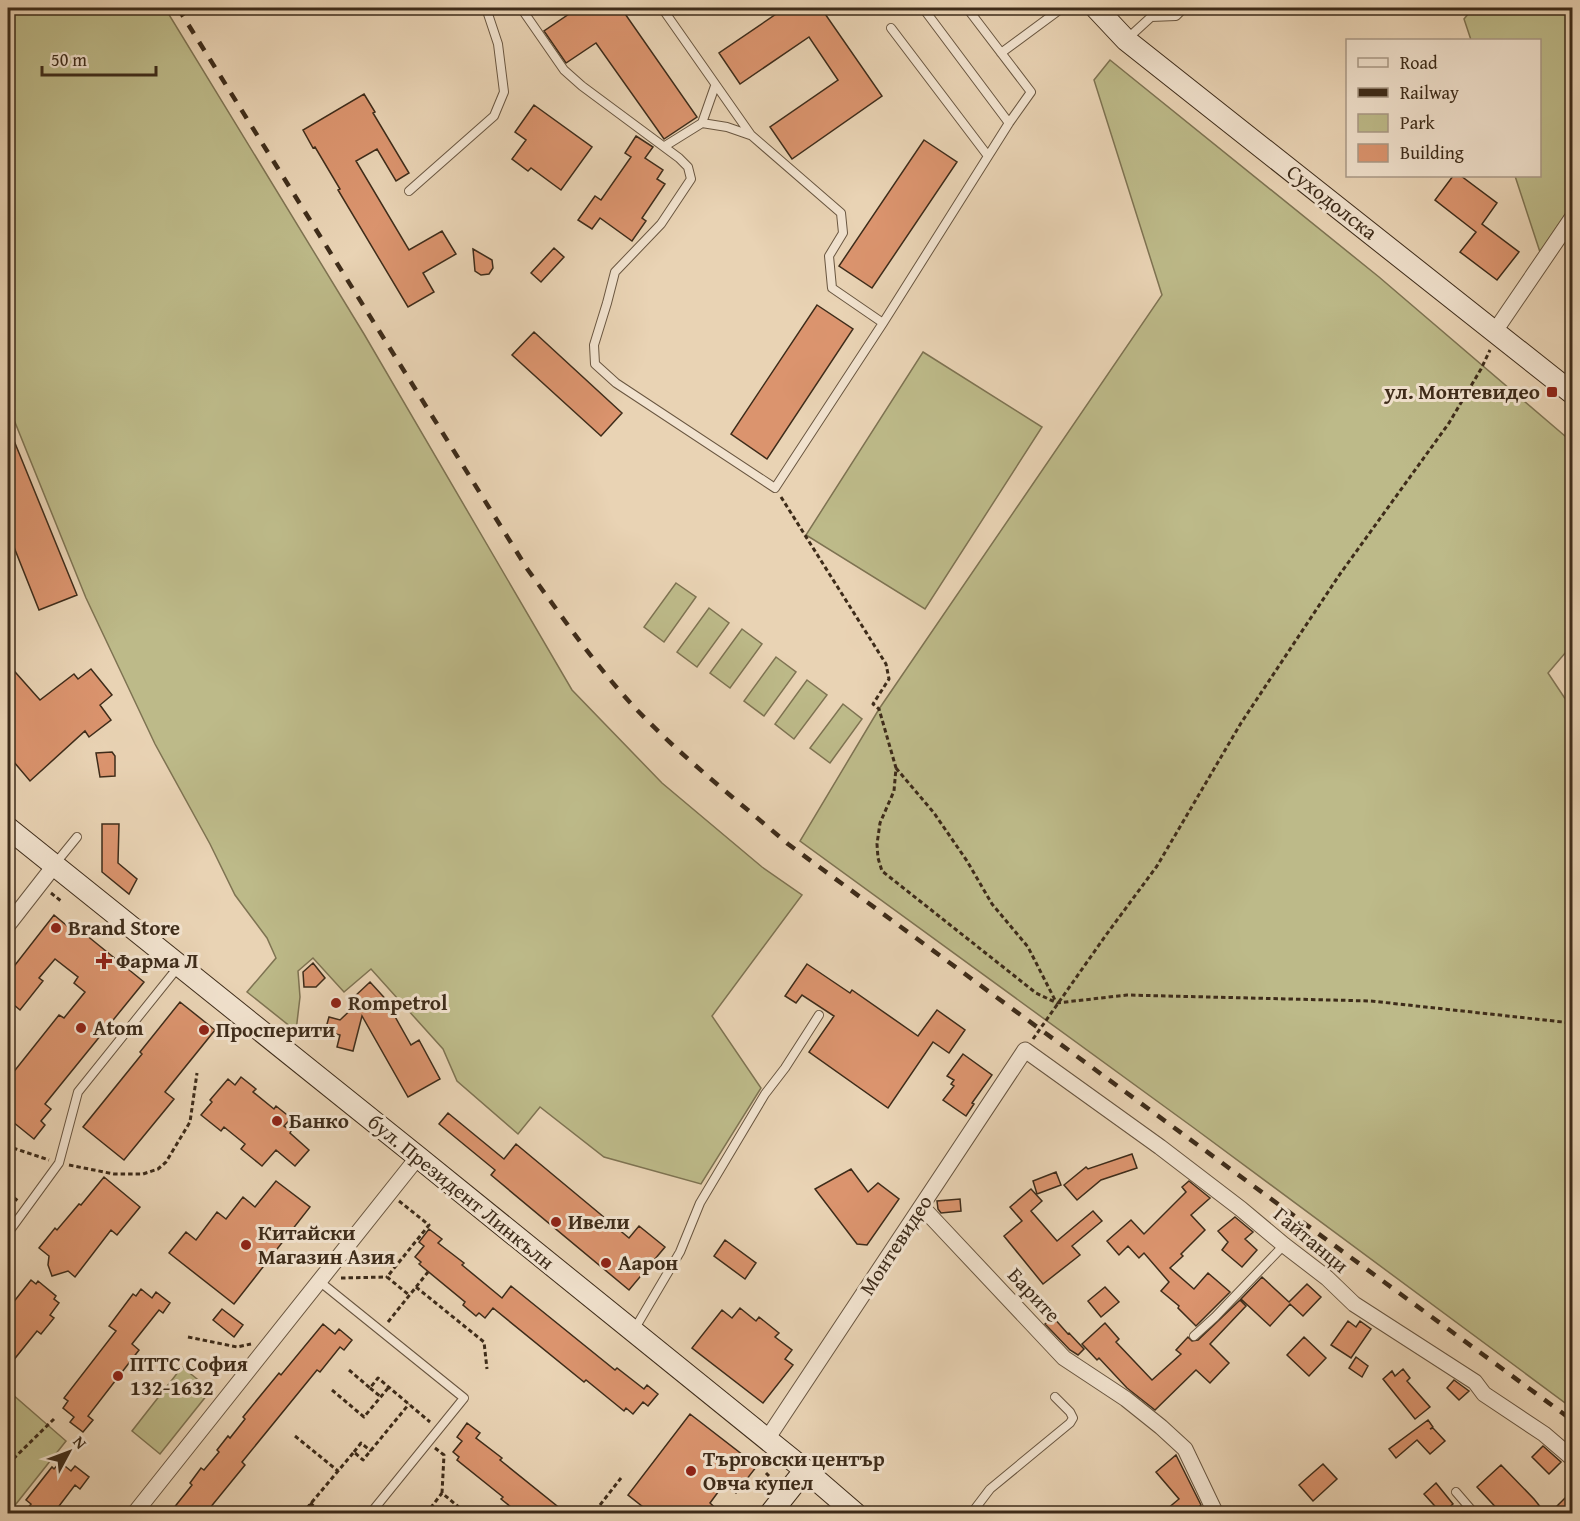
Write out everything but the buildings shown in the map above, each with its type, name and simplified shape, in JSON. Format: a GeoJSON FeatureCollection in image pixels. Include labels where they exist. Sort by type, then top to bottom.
{"type":"FeatureCollection","features":[{"type":"Feature","properties":{"kind":"street","name":"Суходолска"},"geometry":{"type":"LineString","coordinates":[[1096,8],[1126,40],[1572,393]]}},
{"type":"Feature","properties":{"kind":"street"},"geometry":{"type":"LineString","coordinates":[[1495,331],[1572,218]]}},
{"type":"Feature","properties":{"kind":"street","name":"бул. Президент Линкълн"},"geometry":{"type":"LineString","coordinates":[[8,828],[805,1470],[856,1514]]}},
{"type":"Feature","properties":{"kind":"street"},"geometry":{"type":"LineString","coordinates":[[8,925],[54,866]]}},
{"type":"Feature","properties":{"kind":"street","name":"Монтевидео"},"geometry":{"type":"LineString","coordinates":[[766,1439],[1025,1050]]}},
{"type":"Feature","properties":{"kind":"street","name":"Гайтанци"},"geometry":{"type":"LineString","coordinates":[[1025,1050],[1241,1209],[1326,1278],[1354,1304],[1475,1382],[1484,1394],[1544,1434],[1572,1458]]}},
{"type":"Feature","properties":{"kind":"street"},"geometry":{"type":"LineString","coordinates":[[134,1514],[418,1157]]}},
{"type":"Feature","properties":{"kind":"street","name":"Барите"},"geometry":{"type":"LineString","coordinates":[[922,1207],[1064,1358],[1126,1399],[1185,1449],[1216,1514]]}},
{"type":"Feature","properties":{"kind":"street"},"geometry":{"type":"LineString","coordinates":[[770,1514],[805,1470]]}},
{"type":"Feature","properties":{"kind":"lane"},"geometry":{"type":"LineString","coordinates":[[409,191],[495,116],[504,92],[498,44],[486,8]]}},
{"type":"Feature","properties":{"kind":"lane"},"geometry":{"type":"LineString","coordinates":[[521,8],[564,70],[582,86],[665,146],[688,167],[691,179],[661,224],[615,272],[594,345],[595,364],[616,383],[775,488],[1031,92],[967,8]]}},
{"type":"Feature","properties":{"kind":"lane"},"geometry":{"type":"LineString","coordinates":[[662,8],[751,135],[841,213],[843,233],[829,256],[832,288],[883,323]]}},
{"type":"Feature","properties":{"kind":"lane"},"geometry":{"type":"LineString","coordinates":[[923,8],[1009,123]]}},
{"type":"Feature","properties":{"kind":"lane"},"geometry":{"type":"LineString","coordinates":[[1001,53],[1062,8]]}},
{"type":"Feature","properties":{"kind":"lane"},"geometry":{"type":"LineString","coordinates":[[1126,40],[1151,16],[1176,16],[1184,8]]}},
{"type":"Feature","properties":{"kind":"lane"},"geometry":{"type":"LineString","coordinates":[[891,28],[988,156]]}},
{"type":"Feature","properties":{"kind":"lane"},"geometry":{"type":"LineString","coordinates":[[665,146],[702,123],[716,86]]}},
{"type":"Feature","properties":{"kind":"lane"},"geometry":{"type":"LineString","coordinates":[[702,123],[727,127],[751,135]]}},
{"type":"Feature","properties":{"kind":"lane"},"geometry":{"type":"LineString","coordinates":[[54,866],[76,837]]}},
{"type":"Feature","properties":{"kind":"lane"},"geometry":{"type":"LineString","coordinates":[[8,1233],[59,1163],[78,1092],[179,966]]}},
{"type":"Feature","properties":{"kind":"lane"},"geometry":{"type":"LineString","coordinates":[[634,1332],[680,1252],[700,1203],[765,1094],[785,1068],[819,1015]]}},
{"type":"Feature","properties":{"kind":"lane"},"geometry":{"type":"LineString","coordinates":[[1194,1336],[1284,1245]]}},
{"type":"Feature","properties":{"kind":"lane"},"geometry":{"type":"LineString","coordinates":[[319,1281],[464,1398],[370,1514]]}},
{"type":"Feature","properties":{"kind":"lane"},"geometry":{"type":"LineString","coordinates":[[971,1514],[990,1489],[1070,1423],[1073,1418],[1070,1412],[1055,1397]]}},
{"type":"Feature","properties":{"kind":"lane"},"geometry":{"type":"LineString","coordinates":[[1456,1492],[1475,1514]]}},
{"type":"Feature","properties":{"kind":"path"},"geometry":{"type":"LineString","coordinates":[[1040,1028],[1157,866],[1240,723],[1340,573],[1449,423],[1490,352],[1495,331]]}},
{"type":"Feature","properties":{"kind":"path"},"geometry":{"type":"LineString","coordinates":[[775,488],[886,664],[889,679],[873,704],[879,709],[896,768],[894,791],[880,823],[877,844],[882,871],[1036,993],[1057,1003],[1127,995],[1371,1001],[1572,1023]]}},
{"type":"Feature","properties":{"kind":"path"},"geometry":{"type":"LineString","coordinates":[[896,768],[934,813],[967,861],[992,904],[1028,947],[1057,1003]]}},
{"type":"Feature","properties":{"kind":"path"},"geometry":{"type":"LineString","coordinates":[[51,893],[61,901]]}},
{"type":"Feature","properties":{"kind":"path"},"geometry":{"type":"LineString","coordinates":[[13,1148],[59,1163],[114,1174],[143,1174],[158,1169],[166,1162],[190,1122],[196,1073]]}},
{"type":"Feature","properties":{"kind":"path"},"geometry":{"type":"LineString","coordinates":[[387,1277],[429,1225],[389,1193]]}},
{"type":"Feature","properties":{"kind":"path"},"geometry":{"type":"LineString","coordinates":[[381,1330],[428,1272]]}},
{"type":"Feature","properties":{"kind":"path"},"geometry":{"type":"LineString","coordinates":[[319,1281],[347,1277],[387,1277],[409,1295]]}},
{"type":"Feature","properties":{"kind":"path"},"geometry":{"type":"LineString","coordinates":[[416,1287],[484,1342],[487,1369]]}},
{"type":"Feature","properties":{"kind":"path"},"geometry":{"type":"LineString","coordinates":[[188,1337],[237,1347],[273,1339]]}},
{"type":"Feature","properties":{"kind":"path"},"geometry":{"type":"LineString","coordinates":[[349,1370],[381,1397]]}},
{"type":"Feature","properties":{"kind":"path"},"geometry":{"type":"LineString","coordinates":[[370,1388],[378,1378],[438,1429]]}},
{"type":"Feature","properties":{"kind":"path"},"geometry":{"type":"LineString","coordinates":[[332,1390],[364,1417],[389,1387]]}},
{"type":"Feature","properties":{"kind":"path"},"geometry":{"type":"LineString","coordinates":[[354,1452],[363,1460],[409,1404]]}},
{"type":"Feature","properties":{"kind":"path"},"geometry":{"type":"LineString","coordinates":[[8,1464],[54,1419]]}},
{"type":"Feature","properties":{"kind":"path"},"geometry":{"type":"LineString","coordinates":[[295,1436],[338,1471]]}},
{"type":"Feature","properties":{"kind":"path"},"geometry":{"type":"LineString","coordinates":[[426,1514],[442,1493],[444,1455],[428,1442]]}},
{"type":"Feature","properties":{"kind":"path"},"geometry":{"type":"LineString","coordinates":[[302,1514],[361,1443],[371,1451]]}},
{"type":"Feature","properties":{"kind":"path"},"geometry":{"type":"LineString","coordinates":[[600,1505],[621,1478]]}},
{"type":"Feature","properties":{"kind":"path"},"geometry":{"type":"LineString","coordinates":[[442,1493],[467,1514]]}},
{"type":"Feature","properties":{"kind":"path"},"geometry":{"type":"LineString","coordinates":[[310,1503],[323,1514]]}},
{"type":"Feature","properties":{"kind":"green space"},"geometry":{"type":"Polygon","coordinates":[[[8,8],[165,8],[364,334],[572,690],[662,783],[762,867],[802,895],[712,1016],[761,1088],[701,1184],[604,1157],[540,1107],[518,1134],[457,1081],[443,1049],[371,969],[344,992],[313,958],[298,971],[300,997],[296,1031],[247,992],[276,958],[267,938],[235,895],[155,744],[86,598],[8,405],[8,8]]]}},
{"type":"Feature","properties":{"kind":"green space"},"geometry":{"type":"Polygon","coordinates":[[[1473,8],[1572,8],[1572,199],[1567,212],[1540,252],[1515,177],[1541,177],[1541,39],[1471,39],[1464,19],[1473,8]]]}},
{"type":"Feature","properties":{"kind":"green space"},"geometry":{"type":"Polygon","coordinates":[[[1110,60],[1379,277],[1572,442],[1572,645],[1548,673],[1572,709],[1572,1408],[1194,1128],[800,841],[879,709],[1162,295],[1094,80],[1110,60]]]}},
{"type":"Feature","properties":{"kind":"green space"},"geometry":{"type":"Polygon","coordinates":[[[923,352],[1042,427],[925,609],[806,535],[923,352]]]}},
{"type":"Feature","properties":{"kind":"green space"},"geometry":{"type":"Polygon","coordinates":[[[676,583],[696,597],[664,642],[644,627],[676,583]]]}},
{"type":"Feature","properties":{"kind":"green space"},"geometry":{"type":"Polygon","coordinates":[[[709,608],[729,623],[697,667],[677,652],[709,608]]]}},
{"type":"Feature","properties":{"kind":"green space"},"geometry":{"type":"Polygon","coordinates":[[[742,629],[762,644],[730,688],[710,673],[742,629]]]}},
{"type":"Feature","properties":{"kind":"green space"},"geometry":{"type":"Polygon","coordinates":[[[776,657],[796,672],[764,716],[744,701],[776,657]]]}},
{"type":"Feature","properties":{"kind":"green space"},"geometry":{"type":"Polygon","coordinates":[[[807,680],[827,695],[794,739],[775,724],[807,680]]]}},
{"type":"Feature","properties":{"kind":"green space"},"geometry":{"type":"Polygon","coordinates":[[[843,704],[862,719],[830,763],[810,748],[843,704]]]}},
{"type":"Feature","properties":{"kind":"green space"},"geometry":{"type":"Polygon","coordinates":[[[182,1367],[211,1390],[160,1454],[132,1431],[182,1367]]]}},
{"type":"Feature","properties":{"kind":"green space"},"geometry":{"type":"Polygon","coordinates":[[[12,1394],[66,1441],[8,1514],[8,1399],[12,1394]]]}},
{"type":"Feature","properties":{"kind":"railway"},"geometry":{"type":"LineString","coordinates":[[178,8],[528,570],[594,660],[638,711],[692,763],[788,844],[1572,1420]]}},
{"type":"Feature","properties":{"kind":"place","name":"ул. Монтевидео"},"geometry":{"type":"Point","coordinates":[1552,392]}},
{"type":"Feature","properties":{"kind":"place","name":"Brand Store"},"geometry":{"type":"Point","coordinates":[56,928]}},
{"type":"Feature","properties":{"kind":"place","name":"Фарма Л"},"geometry":{"type":"Point","coordinates":[104,961]}},
{"type":"Feature","properties":{"kind":"place","name":"Rompetrol"},"geometry":{"type":"Point","coordinates":[336,1003]}},
{"type":"Feature","properties":{"kind":"place","name":"Atom"},"geometry":{"type":"Point","coordinates":[81,1028]}},
{"type":"Feature","properties":{"kind":"place","name":"Просперити"},"geometry":{"type":"Point","coordinates":[204,1030]}},
{"type":"Feature","properties":{"kind":"place","name":"Банко"},"geometry":{"type":"Point","coordinates":[277,1121]}},
{"type":"Feature","properties":{"kind":"place","name":"Ивели"},"geometry":{"type":"Point","coordinates":[556,1222]}},
{"type":"Feature","properties":{"kind":"place","name":"Китайски Магазин Азия"},"geometry":{"type":"Point","coordinates":[246,1245]}},
{"type":"Feature","properties":{"kind":"place","name":"Аарон"},"geometry":{"type":"Point","coordinates":[606,1263]}},
{"type":"Feature","properties":{"kind":"place","name":"ПТТС София 132-1632"},"geometry":{"type":"Point","coordinates":[118,1376]}},
{"type":"Feature","properties":{"kind":"place","name":"Търговски център Овча купел"},"geometry":{"type":"Point","coordinates":[691,1471]}}]}
